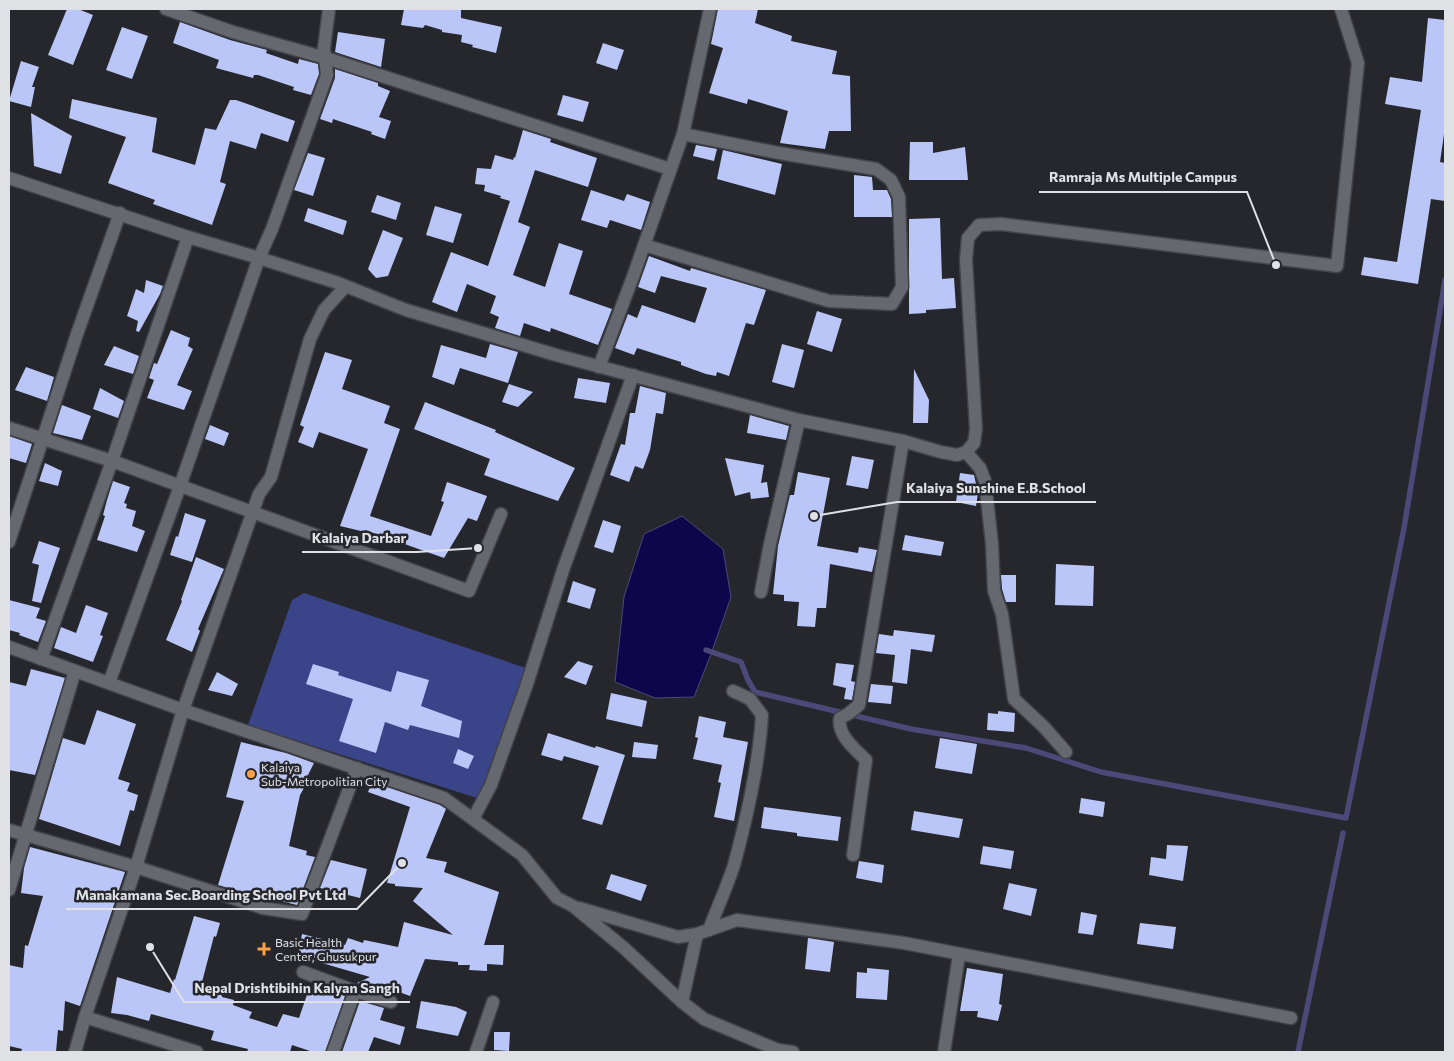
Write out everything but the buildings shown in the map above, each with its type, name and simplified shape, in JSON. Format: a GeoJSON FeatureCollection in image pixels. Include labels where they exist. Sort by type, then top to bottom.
{"type":"FeatureCollection","features":[{"type":"Feature","properties":{"kind":"street"},"geometry":{"type":"LineString","coordinates":[[166,9],[233,32],[326,58],[670,169]]}},
{"type":"Feature","properties":{"kind":"street"},"geometry":{"type":"LineString","coordinates":[[109,683],[327,75],[324,48],[329,9]]}},
{"type":"Feature","properties":{"kind":"street"},"geometry":{"type":"LineString","coordinates":[[599,366],[683,134],[710,9]]}},
{"type":"Feature","properties":{"kind":"street"},"geometry":{"type":"LineString","coordinates":[[9,178],[120,213],[188,237],[260,258],[406,310],[599,366],[799,420],[904,441],[940,452],[958,455],[966,452],[974,443],[976,414],[966,260],[968,238],[979,225],[1001,224],[1337,266],[1358,63],[1341,9]]}},
{"type":"Feature","properties":{"kind":"street"},"geometry":{"type":"LineString","coordinates":[[644,245],[829,301],[892,304],[902,287],[900,197],[891,180],[876,169],[779,153],[683,134]]}},
{"type":"Feature","properties":{"kind":"street"},"geometry":{"type":"LineString","coordinates":[[9,542],[77,334],[120,213]]}},
{"type":"Feature","properties":{"kind":"street"},"geometry":{"type":"LineString","coordinates":[[41,659],[112,462],[188,237]]}},
{"type":"Feature","properties":{"kind":"street"},"geometry":{"type":"LineString","coordinates":[[76,1052],[86,1016],[136,867],[183,710],[258,494],[271,477],[310,339],[324,310],[345,287]]}},
{"type":"Feature","properties":{"kind":"street"},"geometry":{"type":"LineString","coordinates":[[473,819],[491,785],[527,684],[563,570],[633,375]]}},
{"type":"Feature","properties":{"kind":"street"},"geometry":{"type":"LineString","coordinates":[[761,592],[770,544],[799,420]]}},
{"type":"Feature","properties":{"kind":"street"},"geometry":{"type":"LineString","coordinates":[[9,428],[180,486],[469,591],[501,514]]}},
{"type":"Feature","properties":{"kind":"street"},"geometry":{"type":"LineString","coordinates":[[853,855],[866,760],[846,740],[838,726],[840,718],[859,705],[904,441]]}},
{"type":"Feature","properties":{"kind":"street"},"geometry":{"type":"LineString","coordinates":[[966,452],[980,468],[985,481],[992,544],[994,591],[1002,614],[1014,698],[1066,752]]}},
{"type":"Feature","properties":{"kind":"street"},"geometry":{"type":"LineString","coordinates":[[9,647],[183,710],[444,798],[522,855],[557,898],[573,906],[678,937],[703,932],[737,920],[904,943],[1291,1018]]}},
{"type":"Feature","properties":{"kind":"street"},"geometry":{"type":"LineString","coordinates":[[9,890],[24,834],[75,671]]}},
{"type":"Feature","properties":{"kind":"street"},"geometry":{"type":"LineString","coordinates":[[682,1002],[703,932],[733,867],[754,782],[761,742],[762,716],[750,699],[733,692]]}},
{"type":"Feature","properties":{"kind":"street"},"geometry":{"type":"LineString","coordinates":[[9,830],[136,867],[263,908],[302,914],[357,768]]}},
{"type":"Feature","properties":{"kind":"street"},"geometry":{"type":"LineString","coordinates":[[573,906],[624,948],[682,1002],[704,1019],[778,1050],[793,1052]]}},
{"type":"Feature","properties":{"kind":"street"},"geometry":{"type":"LineString","coordinates":[[944,1052],[959,955]]}},
{"type":"Feature","properties":{"kind":"street"},"geometry":{"type":"LineString","coordinates":[[303,972],[391,1002]]}},
{"type":"Feature","properties":{"kind":"street"},"geometry":{"type":"LineString","coordinates":[[332,1052],[355,991]]}},
{"type":"Feature","properties":{"kind":"street"},"geometry":{"type":"LineString","coordinates":[[476,1052],[494,1002]]}},
{"type":"Feature","properties":{"kind":"street"},"geometry":{"type":"LineString","coordinates":[[86,1016],[197,1052]]}},
{"type":"Feature","properties":{"kind":"shaded area"},"geometry":{"type":"Polygon","coordinates":[[[682,516],[723,549],[731,597],[694,697],[655,698],[615,682],[624,597],[644,534],[682,516]]]}},
{"type":"Feature","properties":{"kind":"shaded area"},"geometry":{"type":"Polygon","coordinates":[[[304,593],[526,668],[480,799],[248,725],[292,600],[304,593]]]}},
{"type":"Feature","properties":{"kind":"waterway"},"geometry":{"type":"LineString","coordinates":[[706,650],[741,662],[755,692],[911,729],[1026,748],[1101,772],[1346,818],[1404,528],[1445,280]]}},
{"type":"Feature","properties":{"kind":"waterway"},"geometry":{"type":"LineString","coordinates":[[1298,1052],[1343,833]]}},
{"type":"Feature","properties":{"kind":"place","name":"Ramraja Ms Multiple Campus"},"geometry":{"type":"Point","coordinates":[1276,265]}},
{"type":"Feature","properties":{"kind":"place","name":"Kalaiya Sunshine E.B.School"},"geometry":{"type":"Point","coordinates":[814,516]}},
{"type":"Feature","properties":{"kind":"place","name":"Kalaiya Darbar"},"geometry":{"type":"Point","coordinates":[478,548]}},
{"type":"Feature","properties":{"kind":"place","name":"Kalaiya Sub-Metropolitian City"},"geometry":{"type":"Point","coordinates":[251,774]}},
{"type":"Feature","properties":{"kind":"place","name":"Manakamana Sec.Boarding School Pvt Ltd"},"geometry":{"type":"Point","coordinates":[402,863]}},
{"type":"Feature","properties":{"kind":"place","name":"Nepal Drishtibihin Kalyan Sangh"},"geometry":{"type":"Point","coordinates":[150,947]}},
{"type":"Feature","properties":{"kind":"place","name":"Basic Health Center, Ghusukpur"},"geometry":{"type":"Point","coordinates":[264,949]}}]}
